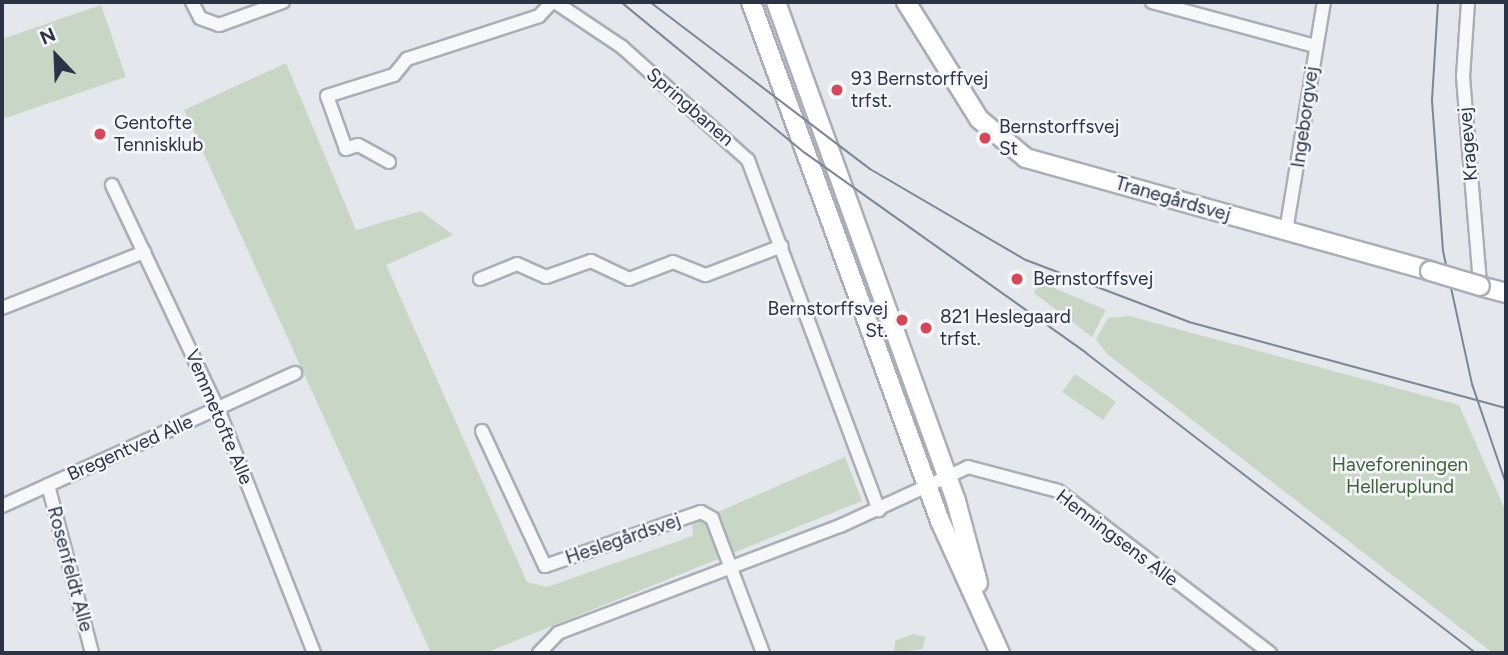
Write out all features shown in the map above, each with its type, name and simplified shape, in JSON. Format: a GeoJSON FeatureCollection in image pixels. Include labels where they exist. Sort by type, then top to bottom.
{"type":"FeatureCollection","features":[{"type":"Feature","properties":{"kind":"street"},"geometry":{"type":"LineString","coordinates":[[192,2],[210,25],[283,2]]}},
{"type":"Feature","properties":{"kind":"street","name":"Springbanen"},"geometry":{"type":"LineString","coordinates":[[389,162],[358,145],[346,149],[327,96],[394,75],[407,59],[539,16],[553,2],[622,47],[736,146],[758,177],[879,510]]}},
{"type":"Feature","properties":{"kind":"street"},"geometry":{"type":"LineString","coordinates":[[751,2],[927,486],[1000,653]]}},
{"type":"Feature","properties":{"kind":"street"},"geometry":{"type":"LineString","coordinates":[[776,2],[947,477],[988,621]]}},
{"type":"Feature","properties":{"kind":"street"},"geometry":{"type":"LineString","coordinates":[[1152,2],[1315,46]]}},
{"type":"Feature","properties":{"kind":"street","name":"Ingeborgvej"},"geometry":{"type":"LineString","coordinates":[[1286,231],[1324,2]]}},
{"type":"Feature","properties":{"kind":"street","name":"Kragevej"},"geometry":{"type":"LineString","coordinates":[[1468,2],[1463,77],[1480,286]]}},
{"type":"Feature","properties":{"kind":"street","name":"Tranegårdsvej"},"geometry":{"type":"LineString","coordinates":[[908,3],[979,119],[1026,158],[1506,293]]}},
{"type":"Feature","properties":{"kind":"street","name":"Vemmetofte Alle"},"geometry":{"type":"LineString","coordinates":[[112,185],[218,409],[314,653]]}},
{"type":"Feature","properties":{"kind":"street"},"geometry":{"type":"LineString","coordinates":[[480,279],[517,264],[546,277],[591,261],[629,279],[673,262],[706,275],[782,246]]}},
{"type":"Feature","properties":{"kind":"street"},"geometry":{"type":"LineString","coordinates":[[2,308],[144,252]]}},
{"type":"Feature","properties":{"kind":"street","name":"Bregentved Alle"},"geometry":{"type":"LineString","coordinates":[[2,506],[295,373]]}},
{"type":"Feature","properties":{"kind":"street","name":"Heslegårdsvej"},"geometry":{"type":"LineString","coordinates":[[482,431],[545,566],[701,512],[712,518],[733,566]]}},
{"type":"Feature","properties":{"kind":"street","name":"Henningsens Alle"},"geometry":{"type":"LineString","coordinates":[[947,477],[972,468],[1058,491],[1269,653]]}},
{"type":"Feature","properties":{"kind":"street"},"geometry":{"type":"LineString","coordinates":[[540,651],[558,633],[879,510],[947,477]]}},
{"type":"Feature","properties":{"kind":"street","name":"Rosenfeldt Alle"},"geometry":{"type":"LineString","coordinates":[[48,485],[92,653]]}},
{"type":"Feature","properties":{"kind":"street"},"geometry":{"type":"LineString","coordinates":[[733,566],[763,653]]}},
{"type":"Feature","properties":{"kind":"green space"},"geometry":{"type":"Polygon","coordinates":[[[101,5],[126,77],[2,119],[2,39],[101,5]]]}},
{"type":"Feature","properties":{"kind":"green space"},"geometry":{"type":"Polygon","coordinates":[[[286,63],[356,230],[421,211],[453,235],[386,265],[527,582],[547,587],[693,536],[692,523],[845,457],[862,501],[485,653],[431,653],[184,110],[286,63]]]}},
{"type":"Feature","properties":{"kind":"green space"},"geometry":{"type":"Polygon","coordinates":[[[1040,282],[1106,310],[1092,337],[1034,293],[1040,282]]]}},
{"type":"Feature","properties":{"kind":"green space","name":"Haveforeningen Helleruplund"},"geometry":{"type":"Polygon","coordinates":[[[1129,316],[1459,405],[1506,512],[1506,653],[1493,653],[1107,354],[1096,339],[1108,318],[1129,316]]]}},
{"type":"Feature","properties":{"kind":"green space"},"geometry":{"type":"Polygon","coordinates":[[[1075,374],[1116,402],[1103,420],[1062,392],[1075,374]]]}},
{"type":"Feature","properties":{"kind":"green space"},"geometry":{"type":"Polygon","coordinates":[[[913,634],[926,637],[922,649],[894,653],[895,641],[913,634]]]}},
{"type":"Feature","properties":{"kind":"tram line"},"geometry":{"type":"LineString","coordinates":[[621,2],[805,153],[1086,353],[1475,653]]}},
{"type":"Feature","properties":{"kind":"tram line"},"geometry":{"type":"LineString","coordinates":[[650,2],[870,169],[1026,260],[1189,322],[1506,408]]}},
{"type":"Feature","properties":{"kind":"tram line"},"geometry":{"type":"LineString","coordinates":[[1438,2],[1432,101],[1443,251],[1472,384],[1506,484]]}},
{"type":"Feature","properties":{"kind":"place","name":"93 Bernstorffvej trfst."},"geometry":{"type":"Point","coordinates":[837,90]}},
{"type":"Feature","properties":{"kind":"place","name":"Gentofte Tennisklub"},"geometry":{"type":"Point","coordinates":[100,134]}},
{"type":"Feature","properties":{"kind":"place","name":"Bernstorffsvej St"},"geometry":{"type":"Point","coordinates":[985,138]}},
{"type":"Feature","properties":{"kind":"place","name":"Bernstorffsvej"},"geometry":{"type":"Point","coordinates":[1017,279]}},
{"type":"Feature","properties":{"kind":"place","name":"Bernstorffsvej St."},"geometry":{"type":"Point","coordinates":[902,320]}},
{"type":"Feature","properties":{"kind":"place","name":"821 Heslegaard trfst."},"geometry":{"type":"Point","coordinates":[926,328]}}]}
